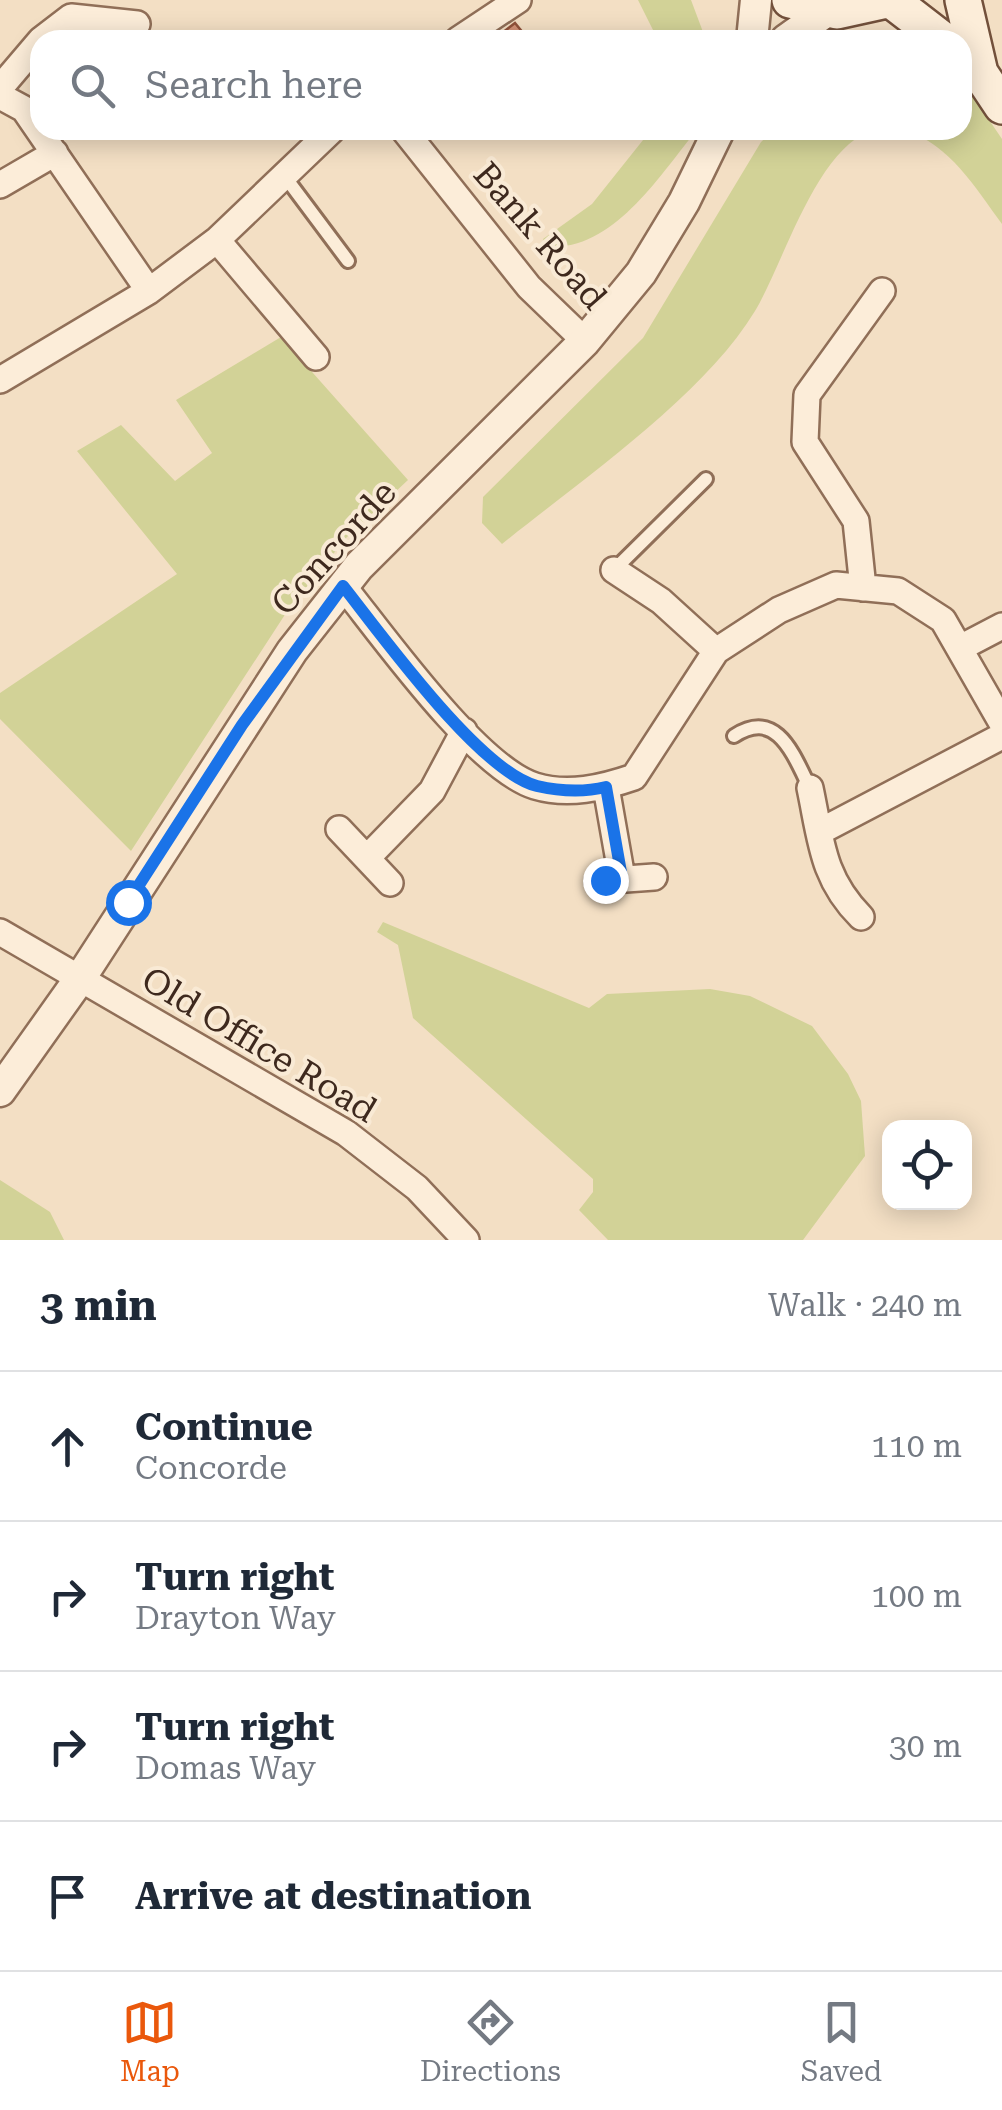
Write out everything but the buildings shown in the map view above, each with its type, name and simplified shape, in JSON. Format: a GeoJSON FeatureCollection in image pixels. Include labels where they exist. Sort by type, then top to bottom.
{"type":"FeatureCollection","features":[{"type":"Feature","properties":{"kind":"main road"},"geometry":{"type":"LineString","coordinates":[[790,0],[828,10],[889,0],[930,30]]}},
{"type":"Feature","properties":{"kind":"main road"},"geometry":{"type":"LineString","coordinates":[[964,0],[967,30]]}},
{"type":"Feature","properties":{"kind":"main road"},"geometry":{"type":"LineString","coordinates":[[972,66],[1002,106]]}},
{"type":"Feature","properties":{"kind":"street"},"geometry":{"type":"LineString","coordinates":[[473,30],[518,0]]}},
{"type":"Feature","properties":{"kind":"street"},"geometry":{"type":"LineString","coordinates":[[753,30],[756,0]]}},
{"type":"Feature","properties":{"kind":"street"},"geometry":{"type":"LineString","coordinates":[[800,30],[828,10]]}},
{"type":"Feature","properties":{"kind":"street"},"geometry":{"type":"LineString","coordinates":[[53,30],[71,17],[137,24]]}},
{"type":"Feature","properties":{"kind":"street"},"geometry":{"type":"LineString","coordinates":[[0,88],[30,52]]}},
{"type":"Feature","properties":{"kind":"street"},"geometry":{"type":"LineString","coordinates":[[0,96],[24,109],[30,118]]}},
{"type":"Feature","properties":{"kind":"street"},"geometry":{"type":"LineString","coordinates":[[46,140],[150,291]]}},
{"type":"Feature","properties":{"kind":"street"},"geometry":{"type":"LineString","coordinates":[[0,380],[150,291],[216,240],[321,140]]}},
{"type":"Feature","properties":{"kind":"street","name":"Bank Road"},"geometry":{"type":"LineString","coordinates":[[412,140],[529,288],[586,341]]}},
{"type":"Feature","properties":{"kind":"street","name":"Concorde"},"geometry":{"type":"LineString","coordinates":[[0,1091],[81,977],[242,725],[343,586],[586,341],[641,273],[684,202],[715,140]]}},
{"type":"Feature","properties":{"kind":"street"},"geometry":{"type":"LineString","coordinates":[[0,184],[55,153]]}},
{"type":"Feature","properties":{"kind":"street"},"geometry":{"type":"LineString","coordinates":[[216,240],[316,357]]}},
{"type":"Feature","properties":{"kind":"street"},"geometry":{"type":"LineString","coordinates":[[863,588],[856,521],[805,442],[807,395],[882,291]]}},
{"type":"Feature","properties":{"kind":"street"},"geometry":{"type":"LineString","coordinates":[[614,570],[662,601],[716,651]]}},
{"type":"Feature","properties":{"kind":"street"},"geometry":{"type":"LineString","coordinates":[[343,586],[481,752],[534,786],[588,791],[634,778],[716,651],[779,610],[836,585],[898,591],[943,620],[1002,722]]}},
{"type":"Feature","properties":{"kind":"street"},"geometry":{"type":"LineString","coordinates":[[960,648],[1002,626]]}},
{"type":"Feature","properties":{"kind":"street"},"geometry":{"type":"LineString","coordinates":[[367,858],[432,791],[464,732]]}},
{"type":"Feature","properties":{"kind":"street"},"geometry":{"type":"LineString","coordinates":[[820,832],[1002,736]]}},
{"type":"Feature","properties":{"kind":"street"},"geometry":{"type":"LineString","coordinates":[[606,787],[610,880],[654,877]]}},
{"type":"Feature","properties":{"kind":"street"},"geometry":{"type":"LineString","coordinates":[[810,788],[822,852],[838,894],[861,917]]}},
{"type":"Feature","properties":{"kind":"street"},"geometry":{"type":"LineString","coordinates":[[340,830],[390,883]]}},
{"type":"Feature","properties":{"kind":"street","name":"Old Office Road"},"geometry":{"type":"LineString","coordinates":[[0,932],[346,1133],[417,1188],[466,1240]]}},
{"type":"Feature","properties":{"kind":"lane"},"geometry":{"type":"LineString","coordinates":[[283,174],[348,260]]}},
{"type":"Feature","properties":{"kind":"lane"},"geometry":{"type":"LineString","coordinates":[[614,570],[706,479]]}},
{"type":"Feature","properties":{"kind":"lane"},"geometry":{"type":"LineString","coordinates":[[734,736],[752,724],[763,726],[793,752],[810,788]]}},
{"type":"Feature","properties":{"kind":"green space"},"geometry":{"type":"Polygon","coordinates":[[[638,0],[691,0],[702,30],[653,30],[638,0]]]}},
{"type":"Feature","properties":{"kind":"green space"},"geometry":{"type":"Polygon","coordinates":[[[972,95],[1002,139],[1002,224],[971,182],[926,140],[972,140],[972,95]]]}},
{"type":"Feature","properties":{"kind":"green space"},"geometry":{"type":"Polygon","coordinates":[[[643,140],[689,140],[651,188],[613,224],[570,245],[546,246],[543,239],[592,204],[643,140]]]}},
{"type":"Feature","properties":{"kind":"green space"},"geometry":{"type":"Polygon","coordinates":[[[855,140],[833,161],[817,185],[755,311],[705,375],[639,436],[502,544],[482,523],[483,497],[643,338],[761,142],[855,140]]]}},
{"type":"Feature","properties":{"kind":"green space"},"geometry":{"type":"Polygon","coordinates":[[[281,337],[408,480],[346,538],[286,613],[131,851],[0,719],[0,693],[177,574],[77,451],[121,425],[175,481],[212,453],[176,400],[281,337]]]}},
{"type":"Feature","properties":{"kind":"green space"},"geometry":{"type":"Polygon","coordinates":[[[383,922],[589,1008],[607,994],[710,989],[750,996],[812,1026],[848,1074],[861,1101],[865,1156],[803,1240],[608,1240],[579,1210],[593,1192],[593,1179],[413,1018],[398,945],[377,932],[383,922]]]}},
{"type":"Feature","properties":{"kind":"green space"},"geometry":{"type":"Polygon","coordinates":[[[0,1180],[50,1212],[64,1240],[0,1240],[0,1180]]]}},
{"type":"Feature","properties":{"kind":"route"},"geometry":{"type":"LineString","coordinates":[[128,902],[292,651],[343,586],[481,752],[534,786],[588,791],[606,787],[622,878],[605,880]]}}]}
